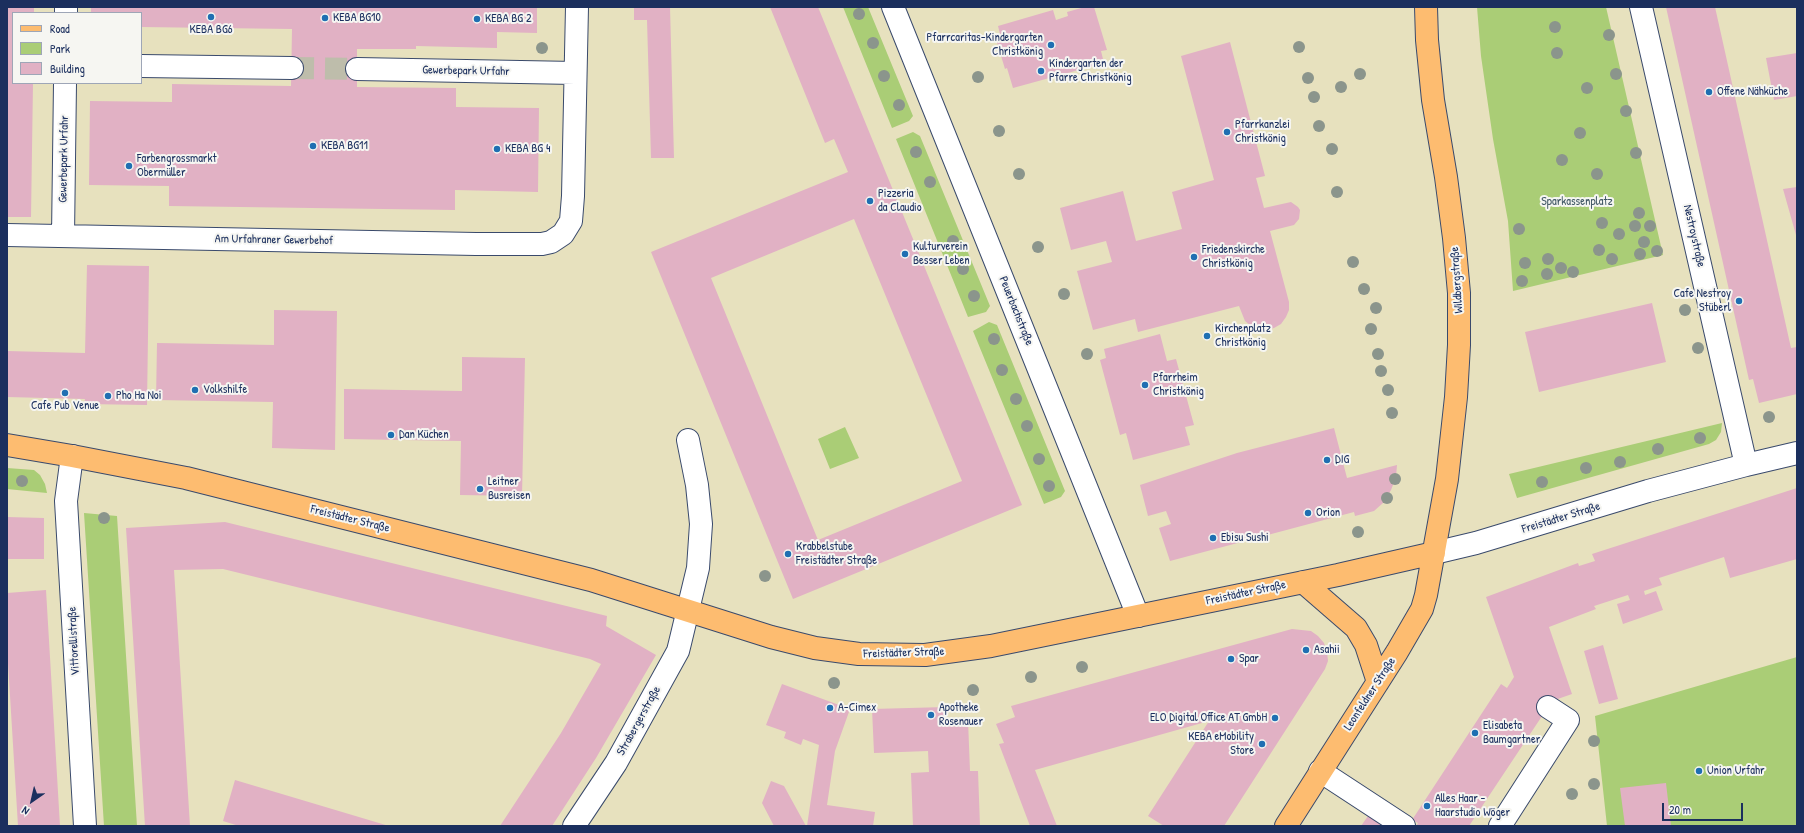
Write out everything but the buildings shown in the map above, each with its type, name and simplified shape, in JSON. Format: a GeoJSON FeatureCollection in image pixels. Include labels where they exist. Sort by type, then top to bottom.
{"type":"FeatureCollection","features":[{"type":"Feature","properties":{"kind":"main road","name":"Wildbergstraße"},"geometry":{"type":"LineString","coordinates":[[1426,7],[1427,40],[1433,100],[1451,215],[1459,294],[1459,345],[1456,397],[1447,479],[1434,554]]}},
{"type":"Feature","properties":{"kind":"main road","name":"Freistädter Straße"},"geometry":{"type":"LineString","coordinates":[[7,445],[186,478],[493,554],[591,580],[771,637],[816,648],[859,654],[925,655],[991,646],[1434,554]]}},
{"type":"Feature","properties":{"kind":"main road","name":"Leonfeldner Straße"},"geometry":{"type":"LineString","coordinates":[[1286,826],[1402,645],[1422,609],[1434,554]]}},
{"type":"Feature","properties":{"kind":"main road"},"geometry":{"type":"LineString","coordinates":[[1303,582],[1356,628],[1366,644],[1378,682]]}},
{"type":"Feature","properties":{"kind":"street"},"geometry":{"type":"LineString","coordinates":[[575,73],[577,7]]}},
{"type":"Feature","properties":{"kind":"street","name":"Peuerbachstraße"},"geometry":{"type":"LineString","coordinates":[[893,7],[1138,616]]}},
{"type":"Feature","properties":{"kind":"street","name":"Nestroystraße"},"geometry":{"type":"LineString","coordinates":[[1641,7],[1746,465]]}},
{"type":"Feature","properties":{"kind":"street"},"geometry":{"type":"LineString","coordinates":[[142,66],[292,68]]}},
{"type":"Feature","properties":{"kind":"street","name":"Gewerbepark Urfahr"},"geometry":{"type":"LineString","coordinates":[[357,70],[575,73]]}},
{"type":"Feature","properties":{"kind":"street","name":"Am Urfahraner Gewerbehof"},"geometry":{"type":"LineString","coordinates":[[7,235],[476,244],[542,244],[551,242],[563,234],[571,221],[573,196],[575,73]]}},
{"type":"Feature","properties":{"kind":"street","name":"Gewerbepark Urfahr"},"geometry":{"type":"LineString","coordinates":[[63,236],[65,84]]}},
{"type":"Feature","properties":{"kind":"street"},"geometry":{"type":"LineString","coordinates":[[688,440],[697,485],[701,524],[699,560],[689,610]]}},
{"type":"Feature","properties":{"kind":"street","name":"Freistädter Straße"},"geometry":{"type":"LineString","coordinates":[[1434,554],[1476,543],[1648,491],[1797,453]]}},
{"type":"Feature","properties":{"kind":"street","name":"Vittorellistraße"},"geometry":{"type":"LineString","coordinates":[[72,456],[66,501],[86,826]]}},
{"type":"Feature","properties":{"kind":"street","name":"Strabergerstraße"},"geometry":{"type":"LineString","coordinates":[[574,826],[616,763],[678,651],[689,610]]}},
{"type":"Feature","properties":{"kind":"street"},"geometry":{"type":"LineString","coordinates":[[1500,826],[1568,720],[1548,707]]}},
{"type":"Feature","properties":{"kind":"street"},"geometry":{"type":"LineString","coordinates":[[1320,771],[1404,826]]}},
{"type":"Feature","properties":{"kind":"green space"},"geometry":{"type":"Polygon","coordinates":[[[843,7],[868,7],[913,116],[909,121],[892,128],[843,7]]]}},
{"type":"Feature","properties":{"kind":"green space","name":"Sparkassenplatz"},"geometry":{"type":"Polygon","coordinates":[[[1477,7],[1606,7],[1663,255],[1513,291],[1508,221],[1493,139],[1481,56],[1477,7]]]}},
{"type":"Feature","properties":{"kind":"green space"},"geometry":{"type":"Polygon","coordinates":[[[913,132],[920,136],[990,306],[986,312],[968,317],[896,139],[913,132]]]}},
{"type":"Feature","properties":{"kind":"green space"},"geometry":{"type":"Polygon","coordinates":[[[989,322],[997,325],[1065,491],[1061,497],[1044,504],[973,331],[989,322]]]}},
{"type":"Feature","properties":{"kind":"green space"},"geometry":{"type":"Polygon","coordinates":[[[1722,423],[1721,432],[1716,440],[1709,444],[1517,498],[1509,474],[1722,423]]]}},
{"type":"Feature","properties":{"kind":"green space"},"geometry":{"type":"Polygon","coordinates":[[[845,427],[859,458],[830,469],[818,439],[845,427]]]}},
{"type":"Feature","properties":{"kind":"green space"},"geometry":{"type":"Polygon","coordinates":[[[7,468],[34,470],[40,475],[45,484],[47,493],[7,489],[7,468]]]}},
{"type":"Feature","properties":{"kind":"green space"},"geometry":{"type":"Polygon","coordinates":[[[84,513],[117,516],[137,826],[104,826],[84,513]]]}},
{"type":"Feature","properties":{"kind":"green space","name":"Union Urfahr"},"geometry":{"type":"Polygon","coordinates":[[[1797,657],[1797,826],[1607,826],[1595,716],[1797,657]]]}},
{"type":"Feature","properties":{"kind":"tunnel"},"geometry":{"type":"LineString","coordinates":[[292,68],[357,69]]}},
{"type":"Feature","properties":{"kind":"place","name":"KEBA BG6"},"geometry":{"type":"Point","coordinates":[211,17]}},
{"type":"Feature","properties":{"kind":"place","name":"KEBA BG10"},"geometry":{"type":"Point","coordinates":[325,18]}},
{"type":"Feature","properties":{"kind":"place","name":"KEBA BG 2"},"geometry":{"type":"Point","coordinates":[477,19]}},
{"type":"Feature","properties":{"kind":"place","name":"Pfarrcaritas-Kindergarten Christkönig"},"geometry":{"type":"Point","coordinates":[1051,45]}},
{"type":"Feature","properties":{"kind":"place","name":"Kindergarten der Pfarre Christkönig"},"geometry":{"type":"Point","coordinates":[1041,71]}},
{"type":"Feature","properties":{"kind":"place","name":"Offene Nähküche"},"geometry":{"type":"Point","coordinates":[1709,92]}},
{"type":"Feature","properties":{"kind":"place","name":"Pfarrkanzlei Christkönig"},"geometry":{"type":"Point","coordinates":[1227,132]}},
{"type":"Feature","properties":{"kind":"place","name":"KEBA BG11"},"geometry":{"type":"Point","coordinates":[313,146]}},
{"type":"Feature","properties":{"kind":"place","name":"KEBA BG 4"},"geometry":{"type":"Point","coordinates":[497,149]}},
{"type":"Feature","properties":{"kind":"place","name":"Farbengrossmarkt Obermüller"},"geometry":{"type":"Point","coordinates":[129,166]}},
{"type":"Feature","properties":{"kind":"place","name":"Pizzeria da Claudio"},"geometry":{"type":"Point","coordinates":[870,201]}},
{"type":"Feature","properties":{"kind":"place","name":"Kulturverein Besser Leben"},"geometry":{"type":"Point","coordinates":[905,254]}},
{"type":"Feature","properties":{"kind":"place","name":"Friedenskirche Christkönig"},"geometry":{"type":"Point","coordinates":[1194,257]}},
{"type":"Feature","properties":{"kind":"place","name":"Cafe Nestroy Stüberl"},"geometry":{"type":"Point","coordinates":[1739,301]}},
{"type":"Feature","properties":{"kind":"place","name":"Kirchenplatz Christkönig"},"geometry":{"type":"Point","coordinates":[1207,336]}},
{"type":"Feature","properties":{"kind":"place","name":"Pfarrheim Christkönig"},"geometry":{"type":"Point","coordinates":[1145,385]}},
{"type":"Feature","properties":{"kind":"place","name":"Volkshilfe"},"geometry":{"type":"Point","coordinates":[195,390]}},
{"type":"Feature","properties":{"kind":"place","name":"Cafe Pub Venue"},"geometry":{"type":"Point","coordinates":[65,393]}},
{"type":"Feature","properties":{"kind":"place","name":"Pho Ha Noi"},"geometry":{"type":"Point","coordinates":[108,396]}},
{"type":"Feature","properties":{"kind":"place","name":"Dan Küchen"},"geometry":{"type":"Point","coordinates":[391,435]}},
{"type":"Feature","properties":{"kind":"place","name":"DIG"},"geometry":{"type":"Point","coordinates":[1327,460]}},
{"type":"Feature","properties":{"kind":"place","name":"Leitner Busreisen"},"geometry":{"type":"Point","coordinates":[480,489]}},
{"type":"Feature","properties":{"kind":"place","name":"Orion"},"geometry":{"type":"Point","coordinates":[1308,513]}},
{"type":"Feature","properties":{"kind":"place","name":"Ebisu Sushi"},"geometry":{"type":"Point","coordinates":[1213,538]}},
{"type":"Feature","properties":{"kind":"place","name":"Krabbelstube Freistädter Straße"},"geometry":{"type":"Point","coordinates":[788,554]}},
{"type":"Feature","properties":{"kind":"place","name":"Asahii"},"geometry":{"type":"Point","coordinates":[1306,650]}},
{"type":"Feature","properties":{"kind":"place","name":"Spar"},"geometry":{"type":"Point","coordinates":[1231,659]}},
{"type":"Feature","properties":{"kind":"place","name":"A-Cimex"},"geometry":{"type":"Point","coordinates":[830,708]}},
{"type":"Feature","properties":{"kind":"place","name":"Apotheke Rosenauer"},"geometry":{"type":"Point","coordinates":[931,715]}},
{"type":"Feature","properties":{"kind":"place","name":"ELO Digital Office AT GmbH"},"geometry":{"type":"Point","coordinates":[1275,718]}},
{"type":"Feature","properties":{"kind":"place","name":"Elisabeta Baumgartner"},"geometry":{"type":"Point","coordinates":[1475,733]}},
{"type":"Feature","properties":{"kind":"place","name":"KEBA eMobility Store"},"geometry":{"type":"Point","coordinates":[1262,744]}},
{"type":"Feature","properties":{"kind":"place","name":"Union Urfahr"},"geometry":{"type":"Point","coordinates":[1699,771]}},
{"type":"Feature","properties":{"kind":"place","name":"Alles Haar - Haarstudio Wöger"},"geometry":{"type":"Point","coordinates":[1427,806]}}]}
